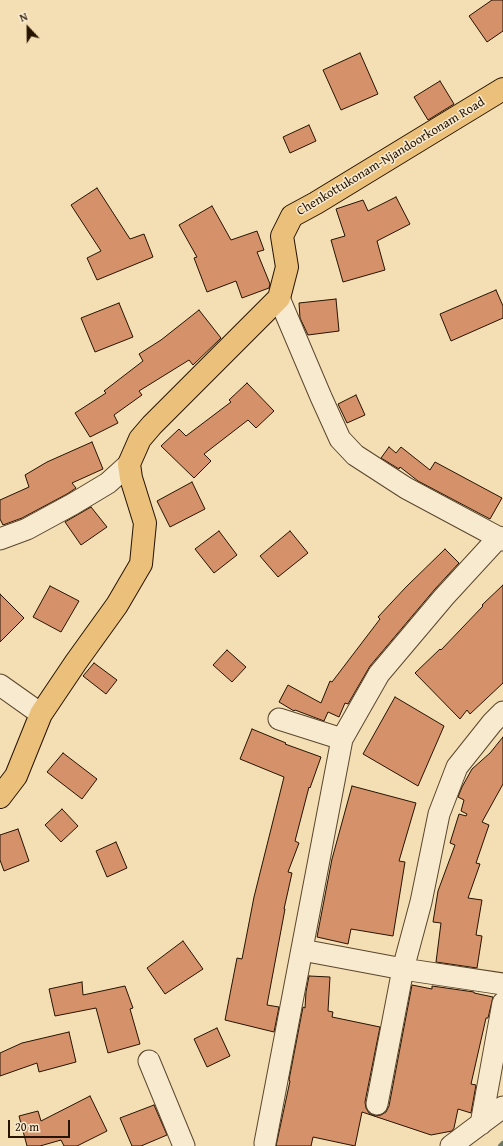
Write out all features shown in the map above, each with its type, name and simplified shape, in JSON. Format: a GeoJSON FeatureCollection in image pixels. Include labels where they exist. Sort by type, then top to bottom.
{"type":"FeatureCollection","features":[{"type":"Feature","properties":{"kind":"main road","name":"Chenkottukonam-Njandoorkonam Road"},"geometry":{"type":"LineString","coordinates":[[129,464],[140,439],[152,424],[278,298],[287,267],[282,236],[292,216],[503,89]]}},
{"type":"Feature","properties":{"kind":"main road"},"geometry":{"type":"LineString","coordinates":[[0,797],[16,776],[41,714],[117,605],[141,564],[145,523],[130,478],[129,464]]}},
{"type":"Feature","properties":{"kind":"street"},"geometry":{"type":"LineString","coordinates":[[265,1143],[342,739],[379,674],[444,597],[501,538],[406,488],[355,455],[340,439],[278,298]]}},
{"type":"Feature","properties":{"kind":"street"},"geometry":{"type":"LineString","coordinates":[[0,539],[27,528],[72,504],[108,483],[129,464]]}},
{"type":"Feature","properties":{"kind":"street"},"geometry":{"type":"LineString","coordinates":[[0,685],[41,714]]}},
{"type":"Feature","properties":{"kind":"street"},"geometry":{"type":"LineString","coordinates":[[377,1104],[402,968],[421,902],[439,814],[457,767],[492,723],[503,712]]}},
{"type":"Feature","properties":{"kind":"street"},"geometry":{"type":"LineString","coordinates":[[279,719],[342,739]]}},
{"type":"Feature","properties":{"kind":"street"},"geometry":{"type":"LineString","coordinates":[[302,950],[503,984]]}},
{"type":"Feature","properties":{"kind":"street"},"geometry":{"type":"LineString","coordinates":[[481,1124],[503,1003]]}},
{"type":"Feature","properties":{"kind":"street"},"geometry":{"type":"LineString","coordinates":[[149,1061],[184,1146]]}},
{"type":"Feature","properties":{"kind":"street"},"geometry":{"type":"LineString","coordinates":[[451,1146],[503,1107]]}},
{"type":"Feature","properties":{"kind":"building"},"geometry":{"type":"Polygon","coordinates":[[[492,0],[503,0],[503,31],[487,42],[469,16],[492,0]]]}},
{"type":"Feature","properties":{"kind":"building"},"geometry":{"type":"Polygon","coordinates":[[[360,53],[378,94],[341,110],[323,70],[360,53]]]}},
{"type":"Feature","properties":{"kind":"building"},"geometry":{"type":"Polygon","coordinates":[[[440,81],[454,104],[428,120],[414,97],[440,81]]]}},
{"type":"Feature","properties":{"kind":"building"},"geometry":{"type":"Polygon","coordinates":[[[309,125],[316,141],[290,153],[283,137],[309,125]]]}},
{"type":"Feature","properties":{"kind":"building"},"geometry":{"type":"Polygon","coordinates":[[[97,188],[130,239],[144,234],[153,257],[97,280],[87,258],[101,251],[71,205],[97,188]]]}},
{"type":"Feature","properties":{"kind":"building"},"geometry":{"type":"Polygon","coordinates":[[[396,197],[410,224],[377,241],[385,270],[343,282],[331,240],[345,236],[336,209],[363,200],[368,211],[396,197]]]}},
{"type":"Feature","properties":{"kind":"building"},"geometry":{"type":"Polygon","coordinates":[[[212,206],[231,240],[257,231],[264,250],[257,252],[270,284],[269,288],[242,298],[236,281],[207,292],[194,258],[197,257],[179,225],[212,206]]]}},
{"type":"Feature","properties":{"kind":"building"},"geometry":{"type":"Polygon","coordinates":[[[496,290],[503,306],[503,318],[451,341],[440,314],[496,290]]]}},
{"type":"Feature","properties":{"kind":"building"},"geometry":{"type":"Polygon","coordinates":[[[336,299],[339,331],[308,335],[300,318],[299,303],[336,299]]]}},
{"type":"Feature","properties":{"kind":"building"},"geometry":{"type":"Polygon","coordinates":[[[119,303],[133,337],[95,352],[81,318],[119,303]]]}},
{"type":"Feature","properties":{"kind":"building"},"geometry":{"type":"Polygon","coordinates":[[[199,310],[221,338],[193,365],[189,360],[139,391],[142,395],[114,415],[118,423],[90,437],[75,413],[106,393],[104,391],[143,361],[139,354],[161,340],[199,310]]]}},
{"type":"Feature","properties":{"kind":"building"},"geometry":{"type":"Polygon","coordinates":[[[247,383],[274,411],[256,428],[248,420],[204,454],[211,461],[194,478],[161,446],[179,429],[186,436],[231,402],[229,400],[247,383]]]}},
{"type":"Feature","properties":{"kind":"building"},"geometry":{"type":"Polygon","coordinates":[[[356,395],[365,415],[347,423],[338,404],[356,395]]]}},
{"type":"Feature","properties":{"kind":"building"},"geometry":{"type":"Polygon","coordinates":[[[92,442],[103,469],[72,483],[76,488],[67,494],[22,518],[3,525],[0,519],[0,500],[29,487],[25,475],[47,462],[92,442]]]}},
{"type":"Feature","properties":{"kind":"building"},"geometry":{"type":"Polygon","coordinates":[[[389,447],[396,453],[401,447],[430,470],[435,462],[502,498],[490,519],[418,481],[400,467],[399,469],[381,458],[389,447]]]}},
{"type":"Feature","properties":{"kind":"building"},"geometry":{"type":"Polygon","coordinates":[[[192,482],[205,509],[170,527],[157,501],[192,482]]]}},
{"type":"Feature","properties":{"kind":"building"},"geometry":{"type":"Polygon","coordinates":[[[91,507],[107,527],[81,545],[65,522],[91,507]]]}},
{"type":"Feature","properties":{"kind":"building"},"geometry":{"type":"Polygon","coordinates":[[[219,531],[237,555],[214,573],[195,549],[219,531]]]}},
{"type":"Feature","properties":{"kind":"building"},"geometry":{"type":"Polygon","coordinates":[[[290,531],[308,553],[278,577],[260,556],[290,531]]]}},
{"type":"Feature","properties":{"kind":"building"},"geometry":{"type":"Polygon","coordinates":[[[445,549],[459,563],[370,666],[348,704],[345,703],[339,717],[328,712],[324,721],[295,710],[294,711],[279,702],[288,685],[321,703],[330,681],[332,682],[380,619],[378,617],[445,549]]]}},
{"type":"Feature","properties":{"kind":"building"},"geometry":{"type":"Polygon","coordinates":[[[503,585],[503,683],[470,714],[467,710],[460,719],[415,673],[440,649],[441,650],[483,606],[482,605],[503,585]]]}},
{"type":"Feature","properties":{"kind":"building"},"geometry":{"type":"Polygon","coordinates":[[[50,586],[79,601],[61,632],[33,617],[50,586]]]}},
{"type":"Feature","properties":{"kind":"building"},"geometry":{"type":"Polygon","coordinates":[[[0,594],[24,618],[0,642],[0,594]]]}},
{"type":"Feature","properties":{"kind":"building"},"geometry":{"type":"Polygon","coordinates":[[[227,650],[246,667],[232,682],[213,665],[227,650]]]}},
{"type":"Feature","properties":{"kind":"building"},"geometry":{"type":"Polygon","coordinates":[[[94,663],[117,680],[106,694],[83,676],[94,663]]]}},
{"type":"Feature","properties":{"kind":"building"},"geometry":{"type":"Polygon","coordinates":[[[395,697],[444,726],[418,786],[363,754],[395,697]]]}},
{"type":"Feature","properties":{"kind":"building"},"geometry":{"type":"Polygon","coordinates":[[[252,729],[286,743],[285,744],[321,757],[310,788],[309,787],[295,841],[299,843],[288,872],[292,873],[267,1005],[279,1007],[274,1032],[225,1020],[237,958],[242,959],[254,897],[284,777],[240,759],[252,729]]]}},
{"type":"Feature","properties":{"kind":"building"},"geometry":{"type":"Polygon","coordinates":[[[503,737],[503,784],[482,822],[489,825],[476,863],[480,864],[468,898],[482,900],[476,935],[482,936],[477,968],[436,962],[441,923],[433,922],[438,891],[455,845],[450,843],[459,814],[466,816],[467,814],[461,811],[464,800],[458,797],[472,769],[490,753],[503,737]]]}},
{"type":"Feature","properties":{"kind":"building"},"geometry":{"type":"Polygon","coordinates":[[[63,753],[97,779],[82,799],[47,772],[63,753]]]}},
{"type":"Feature","properties":{"kind":"building"},"geometry":{"type":"Polygon","coordinates":[[[352,786],[416,803],[399,861],[405,862],[393,936],[351,929],[348,944],[317,937],[332,859],[352,786]]]}},
{"type":"Feature","properties":{"kind":"building"},"geometry":{"type":"Polygon","coordinates":[[[62,809],[78,826],[61,842],[45,825],[62,809]]]}},
{"type":"Feature","properties":{"kind":"building"},"geometry":{"type":"Polygon","coordinates":[[[18,829],[29,861],[4,871],[0,860],[0,835],[18,829]]]}},
{"type":"Feature","properties":{"kind":"building"},"geometry":{"type":"Polygon","coordinates":[[[116,842],[127,868],[107,877],[96,851],[116,842]]]}},
{"type":"Feature","properties":{"kind":"building"},"geometry":{"type":"Polygon","coordinates":[[[183,941],[203,969],[165,994],[147,968],[183,941]]]}},
{"type":"Feature","properties":{"kind":"building"},"geometry":{"type":"Polygon","coordinates":[[[309,976],[330,977],[328,1011],[333,1012],[332,1017],[380,1027],[365,1102],[369,1113],[375,1116],[386,1112],[389,1106],[412,985],[432,989],[432,986],[474,992],[493,997],[488,1018],[486,1018],[471,1084],[476,1085],[471,1113],[458,1109],[452,1131],[431,1135],[362,1112],[355,1146],[313,1137],[311,1146],[276,1146],[290,1081],[303,1007],[305,1008],[309,976]]]}},
{"type":"Feature","properties":{"kind":"building"},"geometry":{"type":"Polygon","coordinates":[[[82,982],[83,995],[125,986],[133,1008],[130,1009],[140,1044],[108,1053],[96,1008],[55,1016],[49,989],[82,982]]]}},
{"type":"Feature","properties":{"kind":"building"},"geometry":{"type":"Polygon","coordinates":[[[217,1028],[230,1056],[207,1067],[194,1039],[217,1028]]]}},
{"type":"Feature","properties":{"kind":"building"},"geometry":{"type":"Polygon","coordinates":[[[69,1032],[76,1062],[39,1072],[37,1063],[0,1076],[0,1053],[22,1043],[69,1032]]]}},
{"type":"Feature","properties":{"kind":"building"},"geometry":{"type":"Polygon","coordinates":[[[90,1096],[107,1131],[77,1146],[64,1146],[61,1140],[40,1146],[27,1146],[19,1116],[38,1111],[41,1121],[90,1096]]]}},
{"type":"Feature","properties":{"kind":"building"},"geometry":{"type":"Polygon","coordinates":[[[154,1105],[167,1135],[141,1146],[132,1146],[120,1118],[154,1105]]]}}]}
